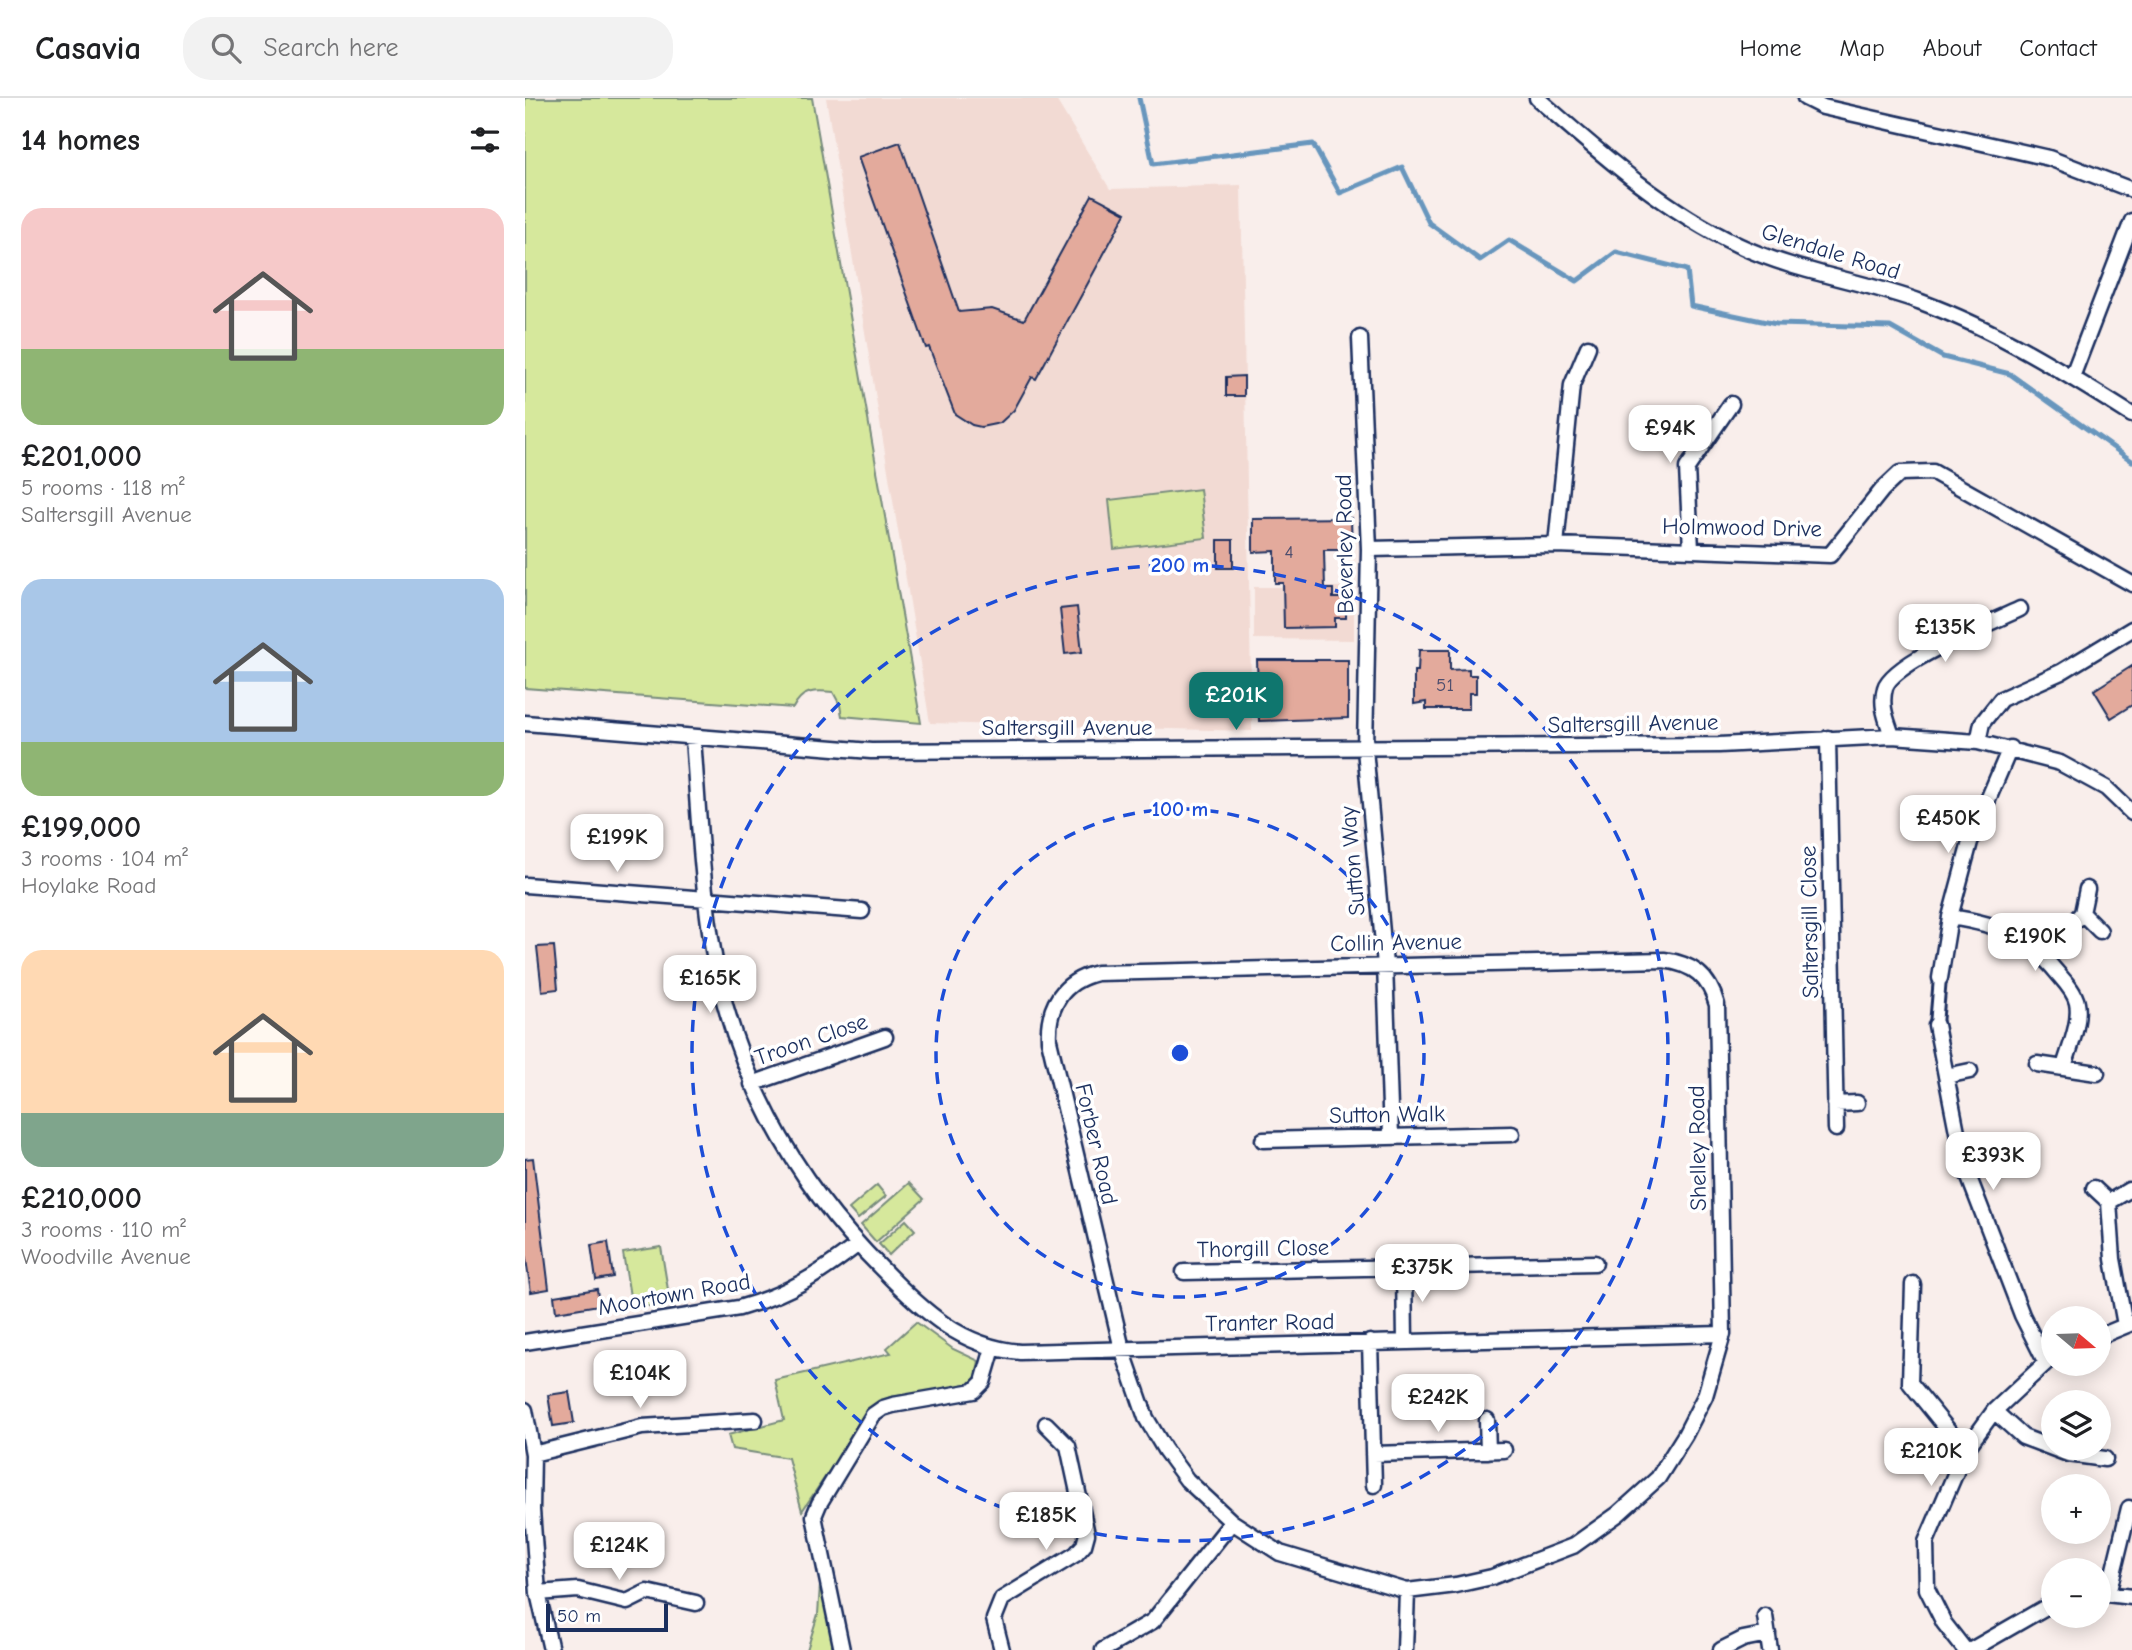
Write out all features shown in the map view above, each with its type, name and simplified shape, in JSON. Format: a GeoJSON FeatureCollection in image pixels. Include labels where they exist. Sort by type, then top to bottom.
{"type":"FeatureCollection","features":[{"type":"Feature","properties":{"kind":"street","name":"Glendale Road"},"geometry":{"type":"LineString","coordinates":[[1537,98],[1630,178],[1690,219],[1735,244],[1776,263],[1919,302],[2000,335],[2132,415]]}},
{"type":"Feature","properties":{"kind":"street"},"geometry":{"type":"LineString","coordinates":[[1805,98],[1823,107],[2049,158],[2132,190]]}},
{"type":"Feature","properties":{"kind":"street"},"geometry":{"type":"LineString","coordinates":[[2072,377],[2132,221]]}},
{"type":"Feature","properties":{"kind":"street","name":"Beverley Road"},"geometry":{"type":"LineString","coordinates":[[1360,338],[1369,549],[1365,749]]}},
{"type":"Feature","properties":{"kind":"street"},"geometry":{"type":"LineString","coordinates":[[1556,545],[1573,385],[1588,347]]}},
{"type":"Feature","properties":{"kind":"street"},"geometry":{"type":"LineString","coordinates":[[1691,549],[1687,468],[1731,404]]}},
{"type":"Feature","properties":{"kind":"street","name":"Holmwood Drive"},"geometry":{"type":"LineString","coordinates":[[1369,549],[1556,545],[1830,555],[1882,490],[1900,473],[1933,472],[2132,584]]}},
{"type":"Feature","properties":{"kind":"street"},"geometry":{"type":"LineString","coordinates":[[1892,736],[1882,708],[1885,685],[1905,664],[2020,609]]}},
{"type":"Feature","properties":{"kind":"street"},"geometry":{"type":"LineString","coordinates":[[1978,742],[1982,723],[2001,699],[2061,672],[2132,629]]}},
{"type":"Feature","properties":{"kind":"street","name":"Saltersgill Avenue"},"geometry":{"type":"LineString","coordinates":[[525,723],[871,751],[1719,745],[1892,736],[1978,742],[2010,748],[2060,763],[2106,788],[2132,813]]}},
{"type":"Feature","properties":{"kind":"street","name":"Tranter Road"},"geometry":{"type":"LineString","coordinates":[[693,738],[706,897],[721,988],[752,1084],[796,1165],[857,1245],[951,1331],[993,1348],[1020,1352],[1723,1334]]}},
{"type":"Feature","properties":{"kind":"street","name":"Saltersgill Close"},"geometry":{"type":"LineString","coordinates":[[1828,738],[1836,1129]]}},
{"type":"Feature","properties":{"kind":"street"},"geometry":{"type":"LineString","coordinates":[[2010,748],[1970,842],[1949,916],[1940,978],[1937,1025],[1963,1162],[2022,1315],[2041,1346]]}},
{"type":"Feature","properties":{"kind":"street","name":"Sutton Way"},"geometry":{"type":"LineString","coordinates":[[1365,749],[1385,965],[1391,1136]]}},
{"type":"Feature","properties":{"kind":"street"},"geometry":{"type":"LineString","coordinates":[[525,885],[862,911]]}},
{"type":"Feature","properties":{"kind":"street"},"geometry":{"type":"LineString","coordinates":[[2043,955],[2082,913],[2087,889]]}},
{"type":"Feature","properties":{"kind":"street"},"geometry":{"type":"LineString","coordinates":[[2082,913],[2100,931]]}},
{"type":"Feature","properties":{"kind":"street"},"geometry":{"type":"LineString","coordinates":[[1949,916],[1994,924],[2017,934],[2043,955],[2073,993],[2078,1005],[2064,1067]]}},
{"type":"Feature","properties":{"kind":"street","name":"Collin Avenue"},"geometry":{"type":"LineString","coordinates":[[1097,972],[1664,960],[1695,969]]}},
{"type":"Feature","properties":{"kind":"street","name":"Shelley Road"},"geometry":{"type":"LineString","coordinates":[[1407,1591],[1456,1585],[1533,1563],[1573,1546],[1618,1514],[1658,1478],[1705,1396],[1723,1334],[1717,1005],[1713,990],[1695,969]]}},
{"type":"Feature","properties":{"kind":"street","name":"Forber Road"},"geometry":{"type":"LineString","coordinates":[[1097,972],[1071,983],[1060,994],[1048,1023],[1049,1040],[1122,1349],[1146,1418],[1187,1480],[1232,1522],[1280,1553],[1407,1591]]}},
{"type":"Feature","properties":{"kind":"street","name":"Troon Close"},"geometry":{"type":"LineString","coordinates":[[752,1084],[885,1037]]}},
{"type":"Feature","properties":{"kind":"street"},"geometry":{"type":"LineString","coordinates":[[2037,1065],[2097,1073]]}},
{"type":"Feature","properties":{"kind":"street"},"geometry":{"type":"LineString","coordinates":[[1946,1076],[1970,1071]]}},
{"type":"Feature","properties":{"kind":"street"},"geometry":{"type":"LineString","coordinates":[[1835,1104],[1857,1103]]}},
{"type":"Feature","properties":{"kind":"street","name":"Sutton Walk"},"geometry":{"type":"LineString","coordinates":[[1263,1140],[1512,1134]]}},
{"type":"Feature","properties":{"kind":"street"},"geometry":{"type":"LineString","coordinates":[[2094,1188],[2109,1202],[2113,1259],[2128,1324],[2111,1331]]}},
{"type":"Feature","properties":{"kind":"street"},"geometry":{"type":"LineString","coordinates":[[2109,1202],[2129,1190]]}},
{"type":"Feature","properties":{"kind":"street","name":"Moortown Road"},"geometry":{"type":"LineString","coordinates":[[525,1342],[739,1308],[799,1287],[857,1245]]}},
{"type":"Feature","properties":{"kind":"street","name":"Thorgill Close"},"geometry":{"type":"LineString","coordinates":[[1184,1272],[1595,1263]]}},
{"type":"Feature","properties":{"kind":"street"},"geometry":{"type":"LineString","coordinates":[[1404,1268],[1405,1342]]}},
{"type":"Feature","properties":{"kind":"street"},"geometry":{"type":"LineString","coordinates":[[1913,1284],[1910,1383],[1965,1451]]}},
{"type":"Feature","properties":{"kind":"street"},"geometry":{"type":"LineString","coordinates":[[1370,1342],[1374,1485]]}},
{"type":"Feature","properties":{"kind":"street"},"geometry":{"type":"LineString","coordinates":[[842,1650],[815,1528],[819,1504],[873,1415],[893,1405],[974,1391],[982,1382],[993,1348]]}},
{"type":"Feature","properties":{"kind":"street"},"geometry":{"type":"LineString","coordinates":[[1965,1650],[1944,1623],[1927,1589],[1926,1542],[1965,1451],[1994,1411],[2041,1367]]}},
{"type":"Feature","properties":{"kind":"street"},"geometry":{"type":"LineString","coordinates":[[525,1410],[533,1454],[538,1593],[551,1650]]}},
{"type":"Feature","properties":{"kind":"street"},"geometry":{"type":"LineString","coordinates":[[1994,1411],[2023,1437],[2041,1444]]}},
{"type":"Feature","properties":{"kind":"street"},"geometry":{"type":"LineString","coordinates":[[533,1454],[642,1427],[755,1420]]}},
{"type":"Feature","properties":{"kind":"street"},"geometry":{"type":"LineString","coordinates":[[1487,1420],[1488,1451]]}},
{"type":"Feature","properties":{"kind":"street"},"geometry":{"type":"LineString","coordinates":[[1002,1650],[994,1619],[1002,1599],[1076,1554],[1084,1545],[1087,1534],[1068,1446],[1046,1424]]}},
{"type":"Feature","properties":{"kind":"street"},"geometry":{"type":"LineString","coordinates":[[1373,1454],[1504,1450]]}},
{"type":"Feature","properties":{"kind":"street"},"geometry":{"type":"LineString","coordinates":[[2111,1568],[2129,1508]]}},
{"type":"Feature","properties":{"kind":"street"},"geometry":{"type":"LineString","coordinates":[[1103,1650],[1153,1620],[1232,1522]]}},
{"type":"Feature","properties":{"kind":"street"},"geometry":{"type":"LineString","coordinates":[[538,1593],[566,1589],[627,1602],[647,1592],[696,1604]]}},
{"type":"Feature","properties":{"kind":"street"},"geometry":{"type":"LineString","coordinates":[[1405,1650],[1407,1591]]}},
{"type":"Feature","properties":{"kind":"street"},"geometry":{"type":"LineString","coordinates":[[2111,1595],[2132,1597]]}},
{"type":"Feature","properties":{"kind":"street"},"geometry":{"type":"LineString","coordinates":[[1971,1650],[2041,1611]]}},
{"type":"Feature","properties":{"kind":"street"},"geometry":{"type":"LineString","coordinates":[[1765,1615],[1770,1650]]}},
{"type":"Feature","properties":{"kind":"street"},"geometry":{"type":"LineString","coordinates":[[1721,1650],[1743,1639],[1768,1634]]}},
{"type":"Feature","properties":{"kind":"shaded area"},"geometry":{"type":"Polygon","coordinates":[[[826,98],[1055,98],[1110,189],[1241,185],[1252,731],[930,723],[826,98]]]}},
{"type":"Feature","properties":{"kind":"shaded area"},"geometry":{"type":"Polygon","coordinates":[[[1254,587],[1354,587],[1354,640],[1254,639],[1254,587]]]}},
{"type":"Feature","properties":{"kind":"green space"},"geometry":{"type":"Polygon","coordinates":[[[525,98],[812,98],[921,723],[842,716],[833,692],[826,691],[805,694],[793,708],[525,688],[525,98]]]}},
{"type":"Feature","properties":{"kind":"green space"},"geometry":{"type":"Polygon","coordinates":[[[1200,489],[1206,538],[1114,549],[1109,500],[1200,489]]]}},
{"type":"Feature","properties":{"kind":"green space"},"geometry":{"type":"Polygon","coordinates":[[[909,1183],[924,1199],[876,1242],[861,1225],[909,1183]]]}},
{"type":"Feature","properties":{"kind":"green space"},"geometry":{"type":"Polygon","coordinates":[[[877,1185],[886,1196],[858,1219],[849,1209],[877,1185]]]}},
{"type":"Feature","properties":{"kind":"green space"},"geometry":{"type":"Polygon","coordinates":[[[906,1220],[915,1230],[889,1255],[879,1244],[906,1220]]]}},
{"type":"Feature","properties":{"kind":"green space"},"geometry":{"type":"Polygon","coordinates":[[[661,1247],[670,1302],[632,1309],[623,1253],[661,1247]]]}},
{"type":"Feature","properties":{"kind":"green space"},"geometry":{"type":"Polygon","coordinates":[[[916,1322],[953,1349],[979,1361],[975,1381],[965,1387],[890,1397],[874,1405],[802,1511],[788,1458],[732,1449],[728,1435],[784,1420],[775,1380],[891,1353],[887,1348],[916,1322]]]}},
{"type":"Feature","properties":{"kind":"green space"},"geometry":{"type":"Polygon","coordinates":[[[820,1585],[835,1650],[807,1650],[818,1614],[820,1585]]]}},
{"type":"Feature","properties":{"kind":"building"},"geometry":{"type":"Polygon","coordinates":[[[900,142],[959,312],[992,309],[1024,320],[1092,195],[1126,213],[1036,379],[1032,377],[1014,410],[1000,423],[981,427],[972,425],[955,414],[929,347],[926,348],[858,157],[900,142]]]}},
{"type":"Feature","properties":{"kind":"building"},"geometry":{"type":"Polygon","coordinates":[[[1244,376],[1244,396],[1226,396],[1226,377],[1244,376]]]}},
{"type":"Feature","properties":{"kind":"building"},"geometry":{"type":"Polygon","coordinates":[[[1351,518],[1352,550],[1324,550],[1325,589],[1333,589],[1333,598],[1346,598],[1346,618],[1335,618],[1335,627],[1284,628],[1283,583],[1275,583],[1275,551],[1253,552],[1253,519],[1351,518]]]}},
{"type":"Feature","properties":{"kind":"building"},"geometry":{"type":"Polygon","coordinates":[[[1218,540],[1233,540],[1233,568],[1218,568],[1218,540]]]}},
{"type":"Feature","properties":{"kind":"building"},"geometry":{"type":"Polygon","coordinates":[[[1077,607],[1082,652],[1065,654],[1060,609],[1077,607]]]}},
{"type":"Feature","properties":{"kind":"building"},"geometry":{"type":"Polygon","coordinates":[[[1419,650],[1450,650],[1450,670],[1469,669],[1469,675],[1476,675],[1476,693],[1469,693],[1469,709],[1426,709],[1426,702],[1414,704],[1414,671],[1418,671],[1419,650]]]}},
{"type":"Feature","properties":{"kind":"building"},"geometry":{"type":"Polygon","coordinates":[[[1257,660],[1348,660],[1348,718],[1259,721],[1257,660]]]}},
{"type":"Feature","properties":{"kind":"building"},"geometry":{"type":"Polygon","coordinates":[[[2132,666],[2132,705],[2111,718],[2094,690],[2132,666]]]}},
{"type":"Feature","properties":{"kind":"building"},"geometry":{"type":"Polygon","coordinates":[[[554,946],[558,989],[542,991],[537,947],[554,946]]]}},
{"type":"Feature","properties":{"kind":"building"},"geometry":{"type":"Polygon","coordinates":[[[533,1158],[549,1289],[531,1292],[525,1253],[525,1159],[533,1158]]]}},
{"type":"Feature","properties":{"kind":"building"},"geometry":{"type":"Polygon","coordinates":[[[608,1242],[613,1277],[596,1280],[591,1245],[608,1242]]]}},
{"type":"Feature","properties":{"kind":"building"},"geometry":{"type":"Polygon","coordinates":[[[597,1289],[599,1305],[556,1312],[554,1296],[597,1289]]]}},
{"type":"Feature","properties":{"kind":"building"},"geometry":{"type":"Polygon","coordinates":[[[569,1392],[574,1423],[553,1426],[548,1395],[569,1392]]]}},
{"type":"Feature","properties":{"kind":"waterway"},"geometry":{"type":"LineString","coordinates":[[1139,98],[1153,164],[1313,144],[1340,193],[1402,167],[1429,223],[1480,260],[1509,240],[1577,281],[1616,252],[1687,270],[1691,306],[1776,324],[1890,327],[1943,357],[2010,374],[2132,461]]}}]}
